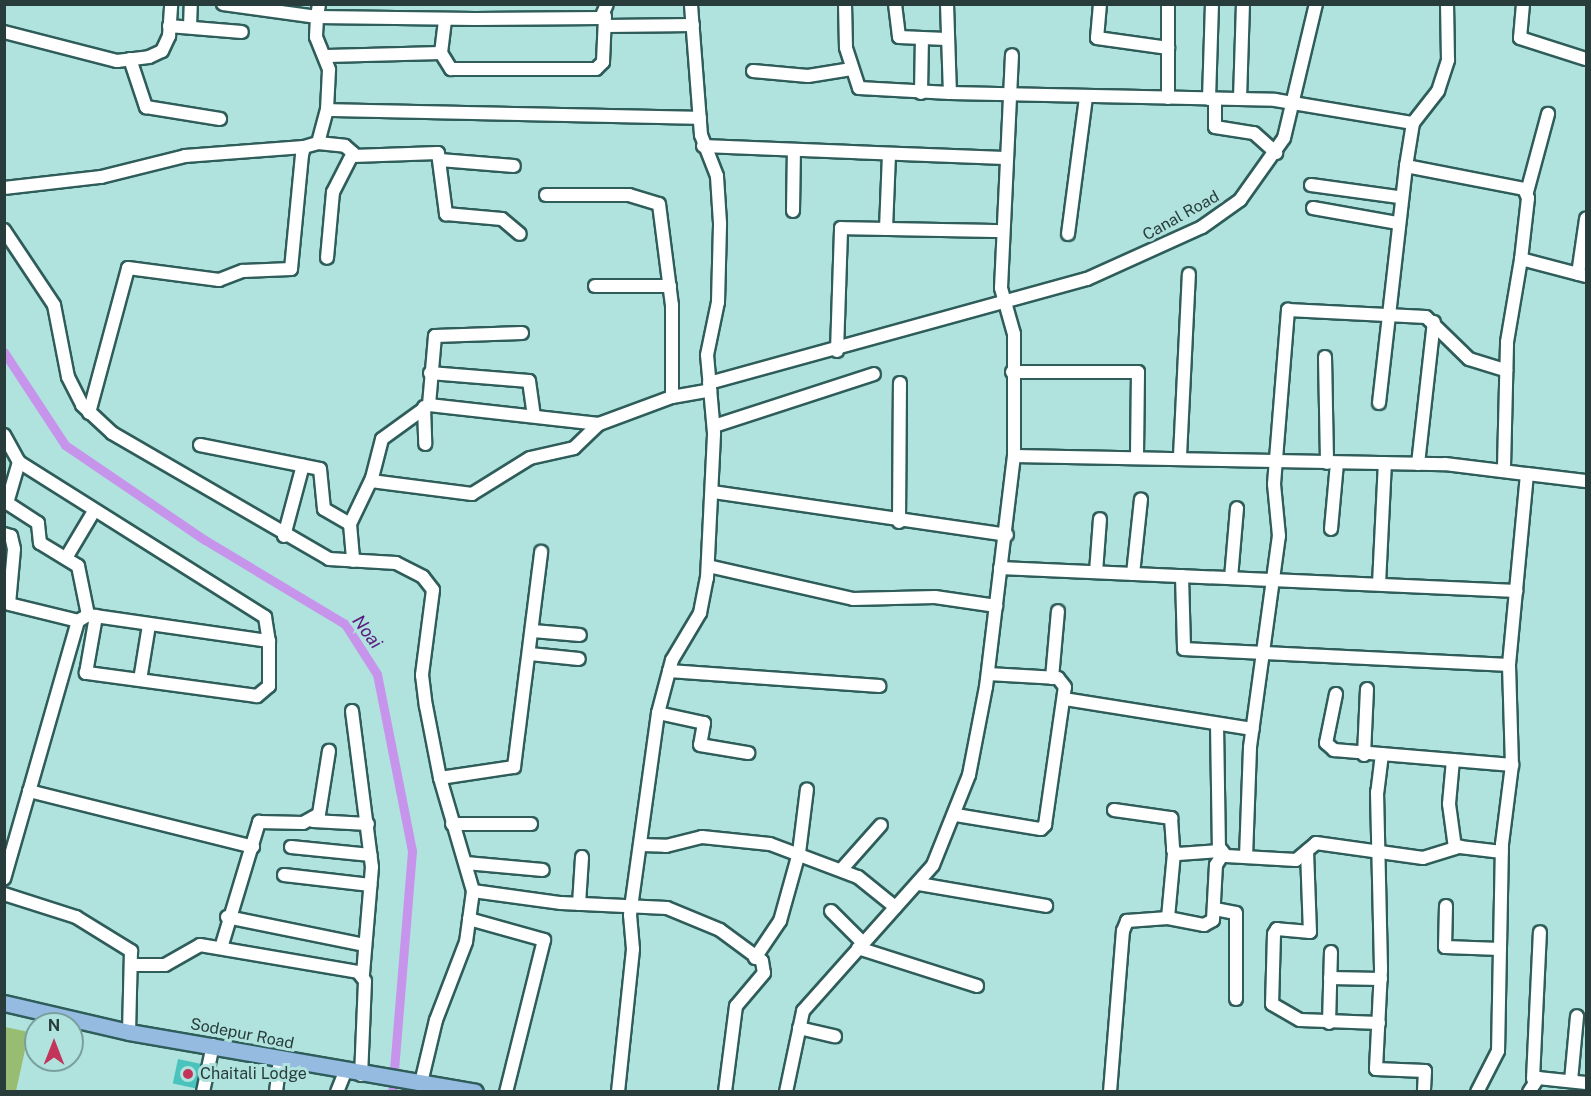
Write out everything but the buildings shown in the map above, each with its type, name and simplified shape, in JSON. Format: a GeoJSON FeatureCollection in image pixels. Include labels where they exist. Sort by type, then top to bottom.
{"type":"FeatureCollection","features":[{"type":"Feature","properties":{"kind":"main road","name":"Sodepur Road"},"geometry":{"type":"LineString","coordinates":[[4,1003],[129,1032],[213,1045],[368,1076],[475,1092]]}},
{"type":"Feature","properties":{"kind":"street"},"geometry":{"type":"LineString","coordinates":[[4,32],[130,59],[162,51],[170,26],[171,4]]}},
{"type":"Feature","properties":{"kind":"street"},"geometry":{"type":"LineString","coordinates":[[190,4],[190,27]]}},
{"type":"Feature","properties":{"kind":"street"},"geometry":{"type":"LineString","coordinates":[[223,4],[445,19],[606,15],[693,25]]}},
{"type":"Feature","properties":{"kind":"street"},"geometry":{"type":"LineString","coordinates":[[618,1092],[633,907],[658,713],[669,671],[700,613],[708,566],[713,492],[713,415],[709,387],[720,223],[717,176],[703,146],[691,4]]}},
{"type":"Feature","properties":{"kind":"street"},"geometry":{"type":"LineString","coordinates":[[845,4],[851,69],[859,88],[1009,96],[1240,99],[1298,103],[1413,123]]}},
{"type":"Feature","properties":{"kind":"street"},"geometry":{"type":"LineString","coordinates":[[895,4],[899,37],[946,39]]}},
{"type":"Feature","properties":{"kind":"street"},"geometry":{"type":"LineString","coordinates":[[947,4],[946,39],[950,93]]}},
{"type":"Feature","properties":{"kind":"street"},"geometry":{"type":"LineString","coordinates":[[1100,4],[1097,38],[1167,48]]}},
{"type":"Feature","properties":{"kind":"street"},"geometry":{"type":"LineString","coordinates":[[1168,4],[1168,98]]}},
{"type":"Feature","properties":{"kind":"street"},"geometry":{"type":"LineString","coordinates":[[1212,4],[1212,99],[1215,127],[1254,133],[1276,153]]}},
{"type":"Feature","properties":{"kind":"street"},"geometry":{"type":"LineString","coordinates":[[1240,99],[1243,4]]}},
{"type":"Feature","properties":{"kind":"street","name":"Canal Road"},"geometry":{"type":"LineString","coordinates":[[599,424],[672,397],[837,351],[1001,301],[1087,279],[1185,237],[1227,211],[1276,153],[1298,103],[1316,4]]}},
{"type":"Feature","properties":{"kind":"street"},"geometry":{"type":"LineString","coordinates":[[1379,403],[1386,312],[1399,197],[1413,123],[1438,91],[1448,60],[1447,4]]}},
{"type":"Feature","properties":{"kind":"street"},"geometry":{"type":"LineString","coordinates":[[1523,4],[1520,38],[1587,59]]}},
{"type":"Feature","properties":{"kind":"street"},"geometry":{"type":"LineString","coordinates":[[318,11],[316,37],[327,56],[327,110],[318,143]]}},
{"type":"Feature","properties":{"kind":"street"},"geometry":{"type":"LineString","coordinates":[[445,19],[441,53],[451,69],[591,70],[603,62],[606,15]]}},
{"type":"Feature","properties":{"kind":"street"},"geometry":{"type":"LineString","coordinates":[[170,26],[242,32]]}},
{"type":"Feature","properties":{"kind":"street"},"geometry":{"type":"LineString","coordinates":[[921,93],[922,38]]}},
{"type":"Feature","properties":{"kind":"street"},"geometry":{"type":"LineString","coordinates":[[327,56],[441,53]]}},
{"type":"Feature","properties":{"kind":"street"},"geometry":{"type":"LineString","coordinates":[[786,1092],[799,1028],[820,986],[919,884],[956,815],[969,775],[988,674],[1000,568],[1007,535],[1014,456],[1009,321],[1001,301],[1005,158],[1012,55]]}},
{"type":"Feature","properties":{"kind":"street"},"geometry":{"type":"LineString","coordinates":[[130,59],[146,107],[220,119]]}},
{"type":"Feature","properties":{"kind":"street"},"geometry":{"type":"LineString","coordinates":[[753,71],[808,76],[851,69]]}},
{"type":"Feature","properties":{"kind":"street"},"geometry":{"type":"LineString","coordinates":[[1068,234],[1086,98]]}},
{"type":"Feature","properties":{"kind":"street"},"geometry":{"type":"LineString","coordinates":[[327,110],[700,118]]}},
{"type":"Feature","properties":{"kind":"street"},"geometry":{"type":"LineString","coordinates":[[1504,467],[1506,369],[1521,260],[1527,192],[1548,114]]}},
{"type":"Feature","properties":{"kind":"street"},"geometry":{"type":"LineString","coordinates":[[4,188],[101,177],[185,156],[304,147],[318,143],[352,148],[353,156],[333,192],[327,258]]}},
{"type":"Feature","properties":{"kind":"street"},"geometry":{"type":"LineString","coordinates":[[703,146],[1005,158]]}},
{"type":"Feature","properties":{"kind":"street"},"geometry":{"type":"LineString","coordinates":[[89,413],[128,268],[219,280],[243,271],[291,269],[304,147]]}},
{"type":"Feature","properties":{"kind":"street"},"geometry":{"type":"LineString","coordinates":[[793,211],[795,150]]}},
{"type":"Feature","properties":{"kind":"street"},"geometry":{"type":"LineString","coordinates":[[353,156],[432,152],[440,160],[446,214],[502,219],[520,234]]}},
{"type":"Feature","properties":{"kind":"street"},"geometry":{"type":"LineString","coordinates":[[886,229],[889,154]]}},
{"type":"Feature","properties":{"kind":"street"},"geometry":{"type":"LineString","coordinates":[[440,160],[514,166]]}},
{"type":"Feature","properties":{"kind":"street"},"geometry":{"type":"LineString","coordinates":[[1406,166],[1527,192]]}},
{"type":"Feature","properties":{"kind":"street"},"geometry":{"type":"LineString","coordinates":[[1311,185],[1399,197]]}},
{"type":"Feature","properties":{"kind":"street"},"geometry":{"type":"LineString","coordinates":[[546,195],[629,195],[659,204],[670,286],[672,397]]}},
{"type":"Feature","properties":{"kind":"street"},"geometry":{"type":"LineString","coordinates":[[1312,208],[1397,223]]}},
{"type":"Feature","properties":{"kind":"street"},"geometry":{"type":"LineString","coordinates":[[1521,260],[1582,275],[1587,219]]}},
{"type":"Feature","properties":{"kind":"street"},"geometry":{"type":"LineString","coordinates":[[837,351],[841,228],[1002,231]]}},
{"type":"Feature","properties":{"kind":"street"},"geometry":{"type":"LineString","coordinates":[[4,230],[54,305],[68,377],[89,413],[149,458],[213,490],[284,536],[329,559],[406,566],[423,577],[433,602],[422,675],[440,778],[473,891],[470,919],[417,1083]]}},
{"type":"Feature","properties":{"kind":"street"},"geometry":{"type":"LineString","coordinates":[[1180,456],[1189,274]]}},
{"type":"Feature","properties":{"kind":"street"},"geometry":{"type":"LineString","coordinates":[[596,286],[670,286]]}},
{"type":"Feature","properties":{"kind":"street"},"geometry":{"type":"LineString","coordinates":[[1246,857],[1253,729],[1271,579],[1279,536],[1274,513],[1288,310],[1386,312],[1434,322],[1469,359],[1506,369]]}},
{"type":"Feature","properties":{"kind":"street"},"geometry":{"type":"LineString","coordinates":[[1418,464],[1434,322]]}},
{"type":"Feature","properties":{"kind":"street"},"geometry":{"type":"LineString","coordinates":[[425,444],[426,406],[435,336],[522,333]]}},
{"type":"Feature","properties":{"kind":"street"},"geometry":{"type":"LineString","coordinates":[[1325,357],[1332,463],[1331,529]]}},
{"type":"Feature","properties":{"kind":"street"},"geometry":{"type":"LineString","coordinates":[[1012,372],[1138,372],[1137,456]]}},
{"type":"Feature","properties":{"kind":"street"},"geometry":{"type":"LineString","coordinates":[[430,373],[529,381],[534,415]]}},
{"type":"Feature","properties":{"kind":"street"},"geometry":{"type":"LineString","coordinates":[[713,415],[874,374]]}},
{"type":"Feature","properties":{"kind":"street"},"geometry":{"type":"LineString","coordinates":[[899,522],[900,383]]}},
{"type":"Feature","properties":{"kind":"street"},"geometry":{"type":"LineString","coordinates":[[353,561],[350,524],[371,482],[387,432],[426,406],[534,415],[599,424]]}},
{"type":"Feature","properties":{"kind":"street"},"geometry":{"type":"LineString","coordinates":[[371,482],[472,494],[530,458],[574,448],[599,424]]}},
{"type":"Feature","properties":{"kind":"street"},"geometry":{"type":"LineString","coordinates":[[4,435],[19,462],[265,617],[269,640],[269,686],[257,696],[86,673],[87,617],[83,575],[66,558],[40,543],[38,523],[7,502],[19,462]]}},
{"type":"Feature","properties":{"kind":"street"},"geometry":{"type":"LineString","coordinates":[[200,445],[303,465],[323,474],[327,513],[350,524]]}},
{"type":"Feature","properties":{"kind":"street"},"geometry":{"type":"LineString","coordinates":[[1014,456],[1180,456],[1332,463],[1504,467],[1527,474],[1587,481]]}},
{"type":"Feature","properties":{"kind":"street"},"geometry":{"type":"LineString","coordinates":[[1379,584],[1385,463]]}},
{"type":"Feature","properties":{"kind":"street"},"geometry":{"type":"LineString","coordinates":[[284,536],[303,465]]}},
{"type":"Feature","properties":{"kind":"street"},"geometry":{"type":"LineString","coordinates":[[1477,1092],[1498,1051],[1502,852],[1512,765],[1509,665],[1527,474]]}},
{"type":"Feature","properties":{"kind":"street"},"geometry":{"type":"LineString","coordinates":[[713,492],[899,522],[1007,535]]}},
{"type":"Feature","properties":{"kind":"street"},"geometry":{"type":"LineString","coordinates":[[1133,574],[1141,499]]}},
{"type":"Feature","properties":{"kind":"street"},"geometry":{"type":"LineString","coordinates":[[1231,578],[1237,508]]}},
{"type":"Feature","properties":{"kind":"street"},"geometry":{"type":"LineString","coordinates":[[66,558],[94,511]]}},
{"type":"Feature","properties":{"kind":"street"},"geometry":{"type":"LineString","coordinates":[[1096,572],[1100,519]]}},
{"type":"Feature","properties":{"kind":"street"},"geometry":{"type":"LineString","coordinates":[[4,534],[11,536],[14,549],[9,604],[87,617],[269,640]]}},
{"type":"Feature","properties":{"kind":"street"},"geometry":{"type":"LineString","coordinates":[[440,778],[513,767],[531,654],[541,552]]}},
{"type":"Feature","properties":{"kind":"street"},"geometry":{"type":"LineString","coordinates":[[708,566],[853,599],[935,597],[996,606]]}},
{"type":"Feature","properties":{"kind":"street"},"geometry":{"type":"LineString","coordinates":[[1000,568],[1516,591]]}},
{"type":"Feature","properties":{"kind":"street"},"geometry":{"type":"LineString","coordinates":[[1182,576],[1182,647],[1261,654],[1509,665]]}},
{"type":"Feature","properties":{"kind":"street"},"geometry":{"type":"LineString","coordinates":[[1052,678],[1058,611]]}},
{"type":"Feature","properties":{"kind":"street"},"geometry":{"type":"LineString","coordinates":[[4,879],[29,791],[87,617]]}},
{"type":"Feature","properties":{"kind":"street"},"geometry":{"type":"LineString","coordinates":[[140,680],[149,625]]}},
{"type":"Feature","properties":{"kind":"street"},"geometry":{"type":"LineString","coordinates":[[533,631],[580,635]]}},
{"type":"Feature","properties":{"kind":"street"},"geometry":{"type":"LineString","coordinates":[[531,654],[579,659]]}},
{"type":"Feature","properties":{"kind":"street"},"geometry":{"type":"LineString","coordinates":[[669,671],[879,686]]}},
{"type":"Feature","properties":{"kind":"street"},"geometry":{"type":"LineString","coordinates":[[956,815],[1044,828],[1065,699],[1062,682],[1052,678],[988,674]]}},
{"type":"Feature","properties":{"kind":"street"},"geometry":{"type":"LineString","coordinates":[[1364,754],[1367,689]]}},
{"type":"Feature","properties":{"kind":"street"},"geometry":{"type":"LineString","coordinates":[[1336,694],[1326,743],[1334,750],[1512,765]]}},
{"type":"Feature","properties":{"kind":"street"},"geometry":{"type":"LineString","coordinates":[[1065,699],[1147,708],[1217,724],[1253,729]]}},
{"type":"Feature","properties":{"kind":"street"},"geometry":{"type":"LineString","coordinates":[[352,711],[371,855],[363,975],[368,1076]]}},
{"type":"Feature","properties":{"kind":"street"},"geometry":{"type":"LineString","coordinates":[[658,713],[704,723],[700,746],[748,753]]}},
{"type":"Feature","properties":{"kind":"street"},"geometry":{"type":"LineString","coordinates":[[1110,1092],[1123,931],[1127,921],[1168,918],[1209,924],[1215,909],[1216,865],[1221,853],[1220,781],[1214,748],[1217,724]]}},
{"type":"Feature","properties":{"kind":"street"},"geometry":{"type":"LineString","coordinates":[[313,821],[323,804],[329,751]]}},
{"type":"Feature","properties":{"kind":"street"},"geometry":{"type":"LineString","coordinates":[[1382,754],[1378,849],[1381,979],[1376,1069],[1425,1071],[1424,1092]]}},
{"type":"Feature","properties":{"kind":"street"},"geometry":{"type":"LineString","coordinates":[[1453,760],[1449,804],[1455,848]]}},
{"type":"Feature","properties":{"kind":"street"},"geometry":{"type":"LineString","coordinates":[[755,958],[780,921],[799,854],[807,789]]}},
{"type":"Feature","properties":{"kind":"street"},"geometry":{"type":"LineString","coordinates":[[29,791],[253,847]]}},
{"type":"Feature","properties":{"kind":"street"},"geometry":{"type":"LineString","coordinates":[[1114,810],[1171,818],[1174,853],[1168,918]]}},
{"type":"Feature","properties":{"kind":"street"},"geometry":{"type":"LineString","coordinates":[[221,948],[227,917],[261,821],[368,824]]}},
{"type":"Feature","properties":{"kind":"street"},"geometry":{"type":"LineString","coordinates":[[452,824],[531,824]]}},
{"type":"Feature","properties":{"kind":"street"},"geometry":{"type":"LineString","coordinates":[[841,870],[881,825]]}},
{"type":"Feature","properties":{"kind":"street"},"geometry":{"type":"LineString","coordinates":[[642,845],[666,846],[702,837],[738,838],[799,854],[841,870],[879,891],[895,907]]}},
{"type":"Feature","properties":{"kind":"street"},"geometry":{"type":"LineString","coordinates":[[1174,853],[1221,853],[1296,860],[1316,843],[1378,849],[1423,858],[1455,848],[1502,852]]}},
{"type":"Feature","properties":{"kind":"street"},"geometry":{"type":"LineString","coordinates":[[291,847],[371,855]]}},
{"type":"Feature","properties":{"kind":"street"},"geometry":{"type":"LineString","coordinates":[[1307,850],[1310,932],[1277,929],[1274,934],[1272,1004],[1291,1017],[1329,1023],[1379,1023]]}},
{"type":"Feature","properties":{"kind":"street"},"geometry":{"type":"LineString","coordinates":[[579,904],[582,857]]}},
{"type":"Feature","properties":{"kind":"street"},"geometry":{"type":"LineString","coordinates":[[466,863],[543,870]]}},
{"type":"Feature","properties":{"kind":"street"},"geometry":{"type":"LineString","coordinates":[[284,875],[370,885]]}},
{"type":"Feature","properties":{"kind":"street"},"geometry":{"type":"LineString","coordinates":[[919,884],[1046,906]]}},
{"type":"Feature","properties":{"kind":"street"},"geometry":{"type":"LineString","coordinates":[[473,891],[579,904],[667,908],[701,921],[762,961],[764,973],[736,1006],[725,1092]]}},
{"type":"Feature","properties":{"kind":"street"},"geometry":{"type":"LineString","coordinates":[[4,894],[76,917],[123,944],[134,965],[129,1032]]}},
{"type":"Feature","properties":{"kind":"street"},"geometry":{"type":"LineString","coordinates":[[1446,906],[1445,947],[1500,949]]}},
{"type":"Feature","properties":{"kind":"street"},"geometry":{"type":"LineString","coordinates":[[1215,909],[1236,913],[1236,999]]}},
{"type":"Feature","properties":{"kind":"street"},"geometry":{"type":"LineString","coordinates":[[831,911],[861,945],[977,986]]}},
{"type":"Feature","properties":{"kind":"street"},"geometry":{"type":"LineString","coordinates":[[227,917],[365,945]]}},
{"type":"Feature","properties":{"kind":"street"},"geometry":{"type":"LineString","coordinates":[[470,919],[544,940],[506,1092]]}},
{"type":"Feature","properties":{"kind":"street"},"geometry":{"type":"LineString","coordinates":[[1529,1092],[1533,1079],[1540,932]]}},
{"type":"Feature","properties":{"kind":"street"},"geometry":{"type":"LineString","coordinates":[[134,965],[165,965],[191,946],[221,948],[363,975]]}},
{"type":"Feature","properties":{"kind":"street"},"geometry":{"type":"LineString","coordinates":[[1329,1023],[1331,952]]}},
{"type":"Feature","properties":{"kind":"street"},"geometry":{"type":"LineString","coordinates":[[1330,978],[1381,979]]}},
{"type":"Feature","properties":{"kind":"street"},"geometry":{"type":"LineString","coordinates":[[1571,1081],[1577,1016]]}},
{"type":"Feature","properties":{"kind":"street"},"geometry":{"type":"LineString","coordinates":[[799,1028],[835,1036]]}},
{"type":"Feature","properties":{"kind":"street"},"geometry":{"type":"LineString","coordinates":[[203,1092],[213,1045]]}},
{"type":"Feature","properties":{"kind":"street"},"geometry":{"type":"LineString","coordinates":[[276,1092],[280,1060]]}},
{"type":"Feature","properties":{"kind":"street"},"geometry":{"type":"LineString","coordinates":[[337,1092],[345,1072]]}},
{"type":"Feature","properties":{"kind":"street"},"geometry":{"type":"LineString","coordinates":[[1533,1079],[1587,1083]]}},
{"type":"Feature","properties":{"kind":"green space"},"geometry":{"type":"Polygon","coordinates":[[[5,1027],[24,1031],[24,1055],[16,1091],[5,1091],[5,1027]]]}},
{"type":"Feature","properties":{"kind":"waterway","name":"Noai"},"geometry":{"type":"LineString","coordinates":[[4,352],[65,445],[205,540],[345,624],[377,674],[412,851],[392,1092]]}},
{"type":"Feature","properties":{"kind":"place","name":"Chaitali Lodge"},"geometry":{"type":"Point","coordinates":[188,1074]}}]}
